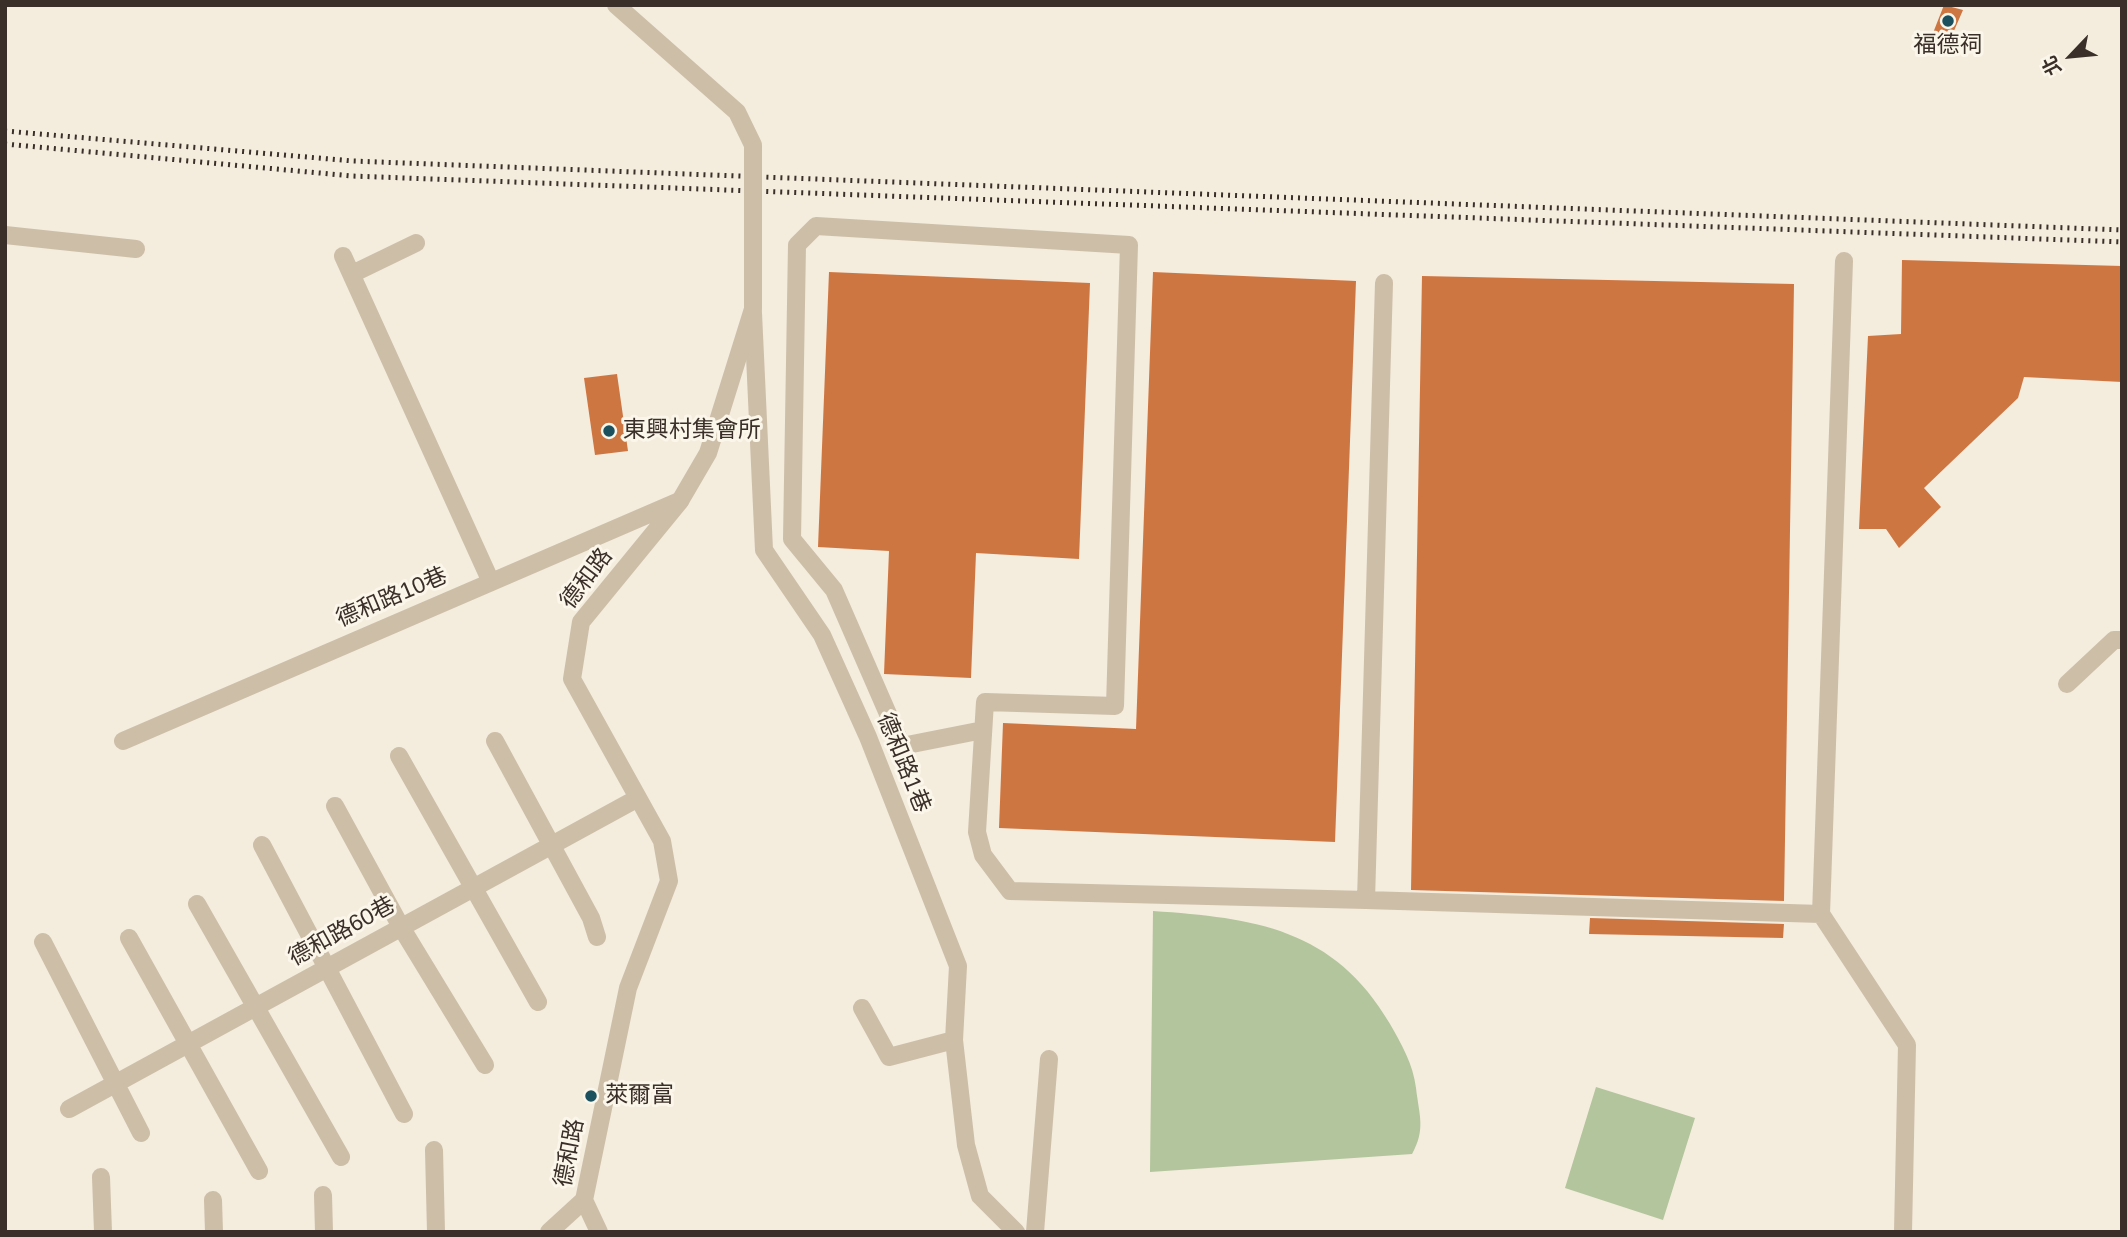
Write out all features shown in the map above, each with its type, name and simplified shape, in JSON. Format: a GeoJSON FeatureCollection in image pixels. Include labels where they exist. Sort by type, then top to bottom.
{"type":"FeatureCollection","features":[{"type":"Feature","properties":{"kind":"street","name":"德和路"},"geometry":{"type":"LineString","coordinates":[[600,1232],[584,1200],[628,988],[669,881],[662,841],[572,679],[581,622],[680,501],[708,453],[753,309],[753,145],[737,112],[616,5]]}},
{"type":"Feature","properties":{"kind":"street"},"geometry":{"type":"LineString","coordinates":[[983,730],[902,746],[834,590],[792,539],[797,245],[816,226],[1129,245],[1115,706],[985,702],[977,832],[983,855],[1010,891],[1821,914]]}},
{"type":"Feature","properties":{"kind":"street"},"geometry":{"type":"LineString","coordinates":[[5,236],[136,249]]}},
{"type":"Feature","properties":{"kind":"street"},"geometry":{"type":"LineString","coordinates":[[352,274],[416,243]]}},
{"type":"Feature","properties":{"kind":"street"},"geometry":{"type":"LineString","coordinates":[[343,256],[491,582]]}},
{"type":"Feature","properties":{"kind":"street"},"geometry":{"type":"LineString","coordinates":[[1844,261],[1821,914],[1907,1045],[1903,1232]]}},
{"type":"Feature","properties":{"kind":"street"},"geometry":{"type":"LineString","coordinates":[[1366,900],[1384,283]]}},
{"type":"Feature","properties":{"kind":"street","name":"德和路1巷"},"geometry":{"type":"LineString","coordinates":[[753,309],[764,550],[822,635],[868,737],[958,966],[954,1040],[966,1145],[980,1196],[1016,1232]]}},
{"type":"Feature","properties":{"kind":"street","name":"德和路10巷"},"geometry":{"type":"LineString","coordinates":[[123,741],[680,501]]}},
{"type":"Feature","properties":{"kind":"street"},"geometry":{"type":"LineString","coordinates":[[2067,684],[2114,640],[2122,640]]}},
{"type":"Feature","properties":{"kind":"street"},"geometry":{"type":"LineString","coordinates":[[495,741],[591,918],[597,937]]}},
{"type":"Feature","properties":{"kind":"street"},"geometry":{"type":"LineString","coordinates":[[399,756],[538,1002]]}},
{"type":"Feature","properties":{"kind":"street","name":"德和路60巷"},"geometry":{"type":"LineString","coordinates":[[69,1109],[638,798]]}},
{"type":"Feature","properties":{"kind":"street"},"geometry":{"type":"LineString","coordinates":[[335,806],[401,927],[485,1065]]}},
{"type":"Feature","properties":{"kind":"street"},"geometry":{"type":"LineString","coordinates":[[262,845],[404,1114]]}},
{"type":"Feature","properties":{"kind":"street"},"geometry":{"type":"LineString","coordinates":[[197,904],[341,1157]]}},
{"type":"Feature","properties":{"kind":"street"},"geometry":{"type":"LineString","coordinates":[[129,938],[259,1171]]}},
{"type":"Feature","properties":{"kind":"street"},"geometry":{"type":"LineString","coordinates":[[43,942],[114,1085],[141,1133]]}},
{"type":"Feature","properties":{"kind":"street"},"geometry":{"type":"LineString","coordinates":[[862,1008],[889,1057],[954,1040]]}},
{"type":"Feature","properties":{"kind":"street"},"geometry":{"type":"LineString","coordinates":[[1035,1232],[1049,1059]]}},
{"type":"Feature","properties":{"kind":"street"},"geometry":{"type":"LineString","coordinates":[[434,1150],[436,1232]]}},
{"type":"Feature","properties":{"kind":"street"},"geometry":{"type":"LineString","coordinates":[[102,1177],[103,1232]]}},
{"type":"Feature","properties":{"kind":"street"},"geometry":{"type":"LineString","coordinates":[[323,1195],[324,1232]]}},
{"type":"Feature","properties":{"kind":"street"},"geometry":{"type":"LineString","coordinates":[[213,1200],[214,1232]]}},
{"type":"Feature","properties":{"kind":"street"},"geometry":{"type":"LineString","coordinates":[[549,1232],[584,1200]]}},
{"type":"Feature","properties":{"kind":"green space"},"geometry":{"type":"Polygon","coordinates":[[[1153,911],[1225,918],[1258,925],[1288,934],[1317,948],[1344,967],[1368,992],[1390,1024],[1410,1063],[1415,1079],[1420,1122],[1419,1137],[1412,1154],[1150,1172],[1153,911]]]}},
{"type":"Feature","properties":{"kind":"green space"},"geometry":{"type":"Polygon","coordinates":[[[1596,1087],[1695,1118],[1663,1220],[1565,1188],[1596,1087]]]}},
{"type":"Feature","properties":{"kind":"building","name":"福德祠"},"geometry":{"type":"Polygon","coordinates":[[[1944,5],[1963,10],[1950,40],[1933,33],[1944,5]]]}},
{"type":"Feature","properties":{"kind":"building"},"geometry":{"type":"Polygon","coordinates":[[[1902,260],[2122,266],[2122,382],[2024,377],[2018,398],[1924,488],[1941,507],[1899,548],[1886,529],[1859,529],[1868,336],[1901,334],[1902,260]]]}},
{"type":"Feature","properties":{"kind":"building"},"geometry":{"type":"Polygon","coordinates":[[[829,272],[1090,283],[1079,559],[976,553],[971,678],[884,674],[889,551],[818,547],[829,272]]]}},
{"type":"Feature","properties":{"kind":"building"},"geometry":{"type":"Polygon","coordinates":[[[1153,272],[1356,281],[1335,842],[999,828],[1003,723],[1136,729],[1153,272]]]}},
{"type":"Feature","properties":{"kind":"building"},"geometry":{"type":"Polygon","coordinates":[[[1422,276],[1794,284],[1784,901],[1411,890],[1422,276]]]}},
{"type":"Feature","properties":{"kind":"building","name":"東興村集會所"},"geometry":{"type":"Polygon","coordinates":[[[617,374],[628,451],[595,455],[584,378],[617,374]]]}},
{"type":"Feature","properties":{"kind":"building"},"geometry":{"type":"Polygon","coordinates":[[[1590,918],[1784,924],[1783,938],[1589,934],[1590,918]]]}},
{"type":"Feature","properties":{"kind":"railway"},"geometry":{"type":"LineString","coordinates":[[5,131],[353,161],[2122,230]]}},
{"type":"Feature","properties":{"kind":"railway"},"geometry":{"type":"LineString","coordinates":[[5,144],[352,176],[2122,242]]}},
{"type":"Feature","properties":{"kind":"place","name":"福德祠"},"geometry":{"type":"Point","coordinates":[1948,21]}},
{"type":"Feature","properties":{"kind":"place","name":"東興村集會所"},"geometry":{"type":"Point","coordinates":[609,431]}},
{"type":"Feature","properties":{"kind":"place","name":"萊爾富"},"geometry":{"type":"Point","coordinates":[591,1096]}}]}
